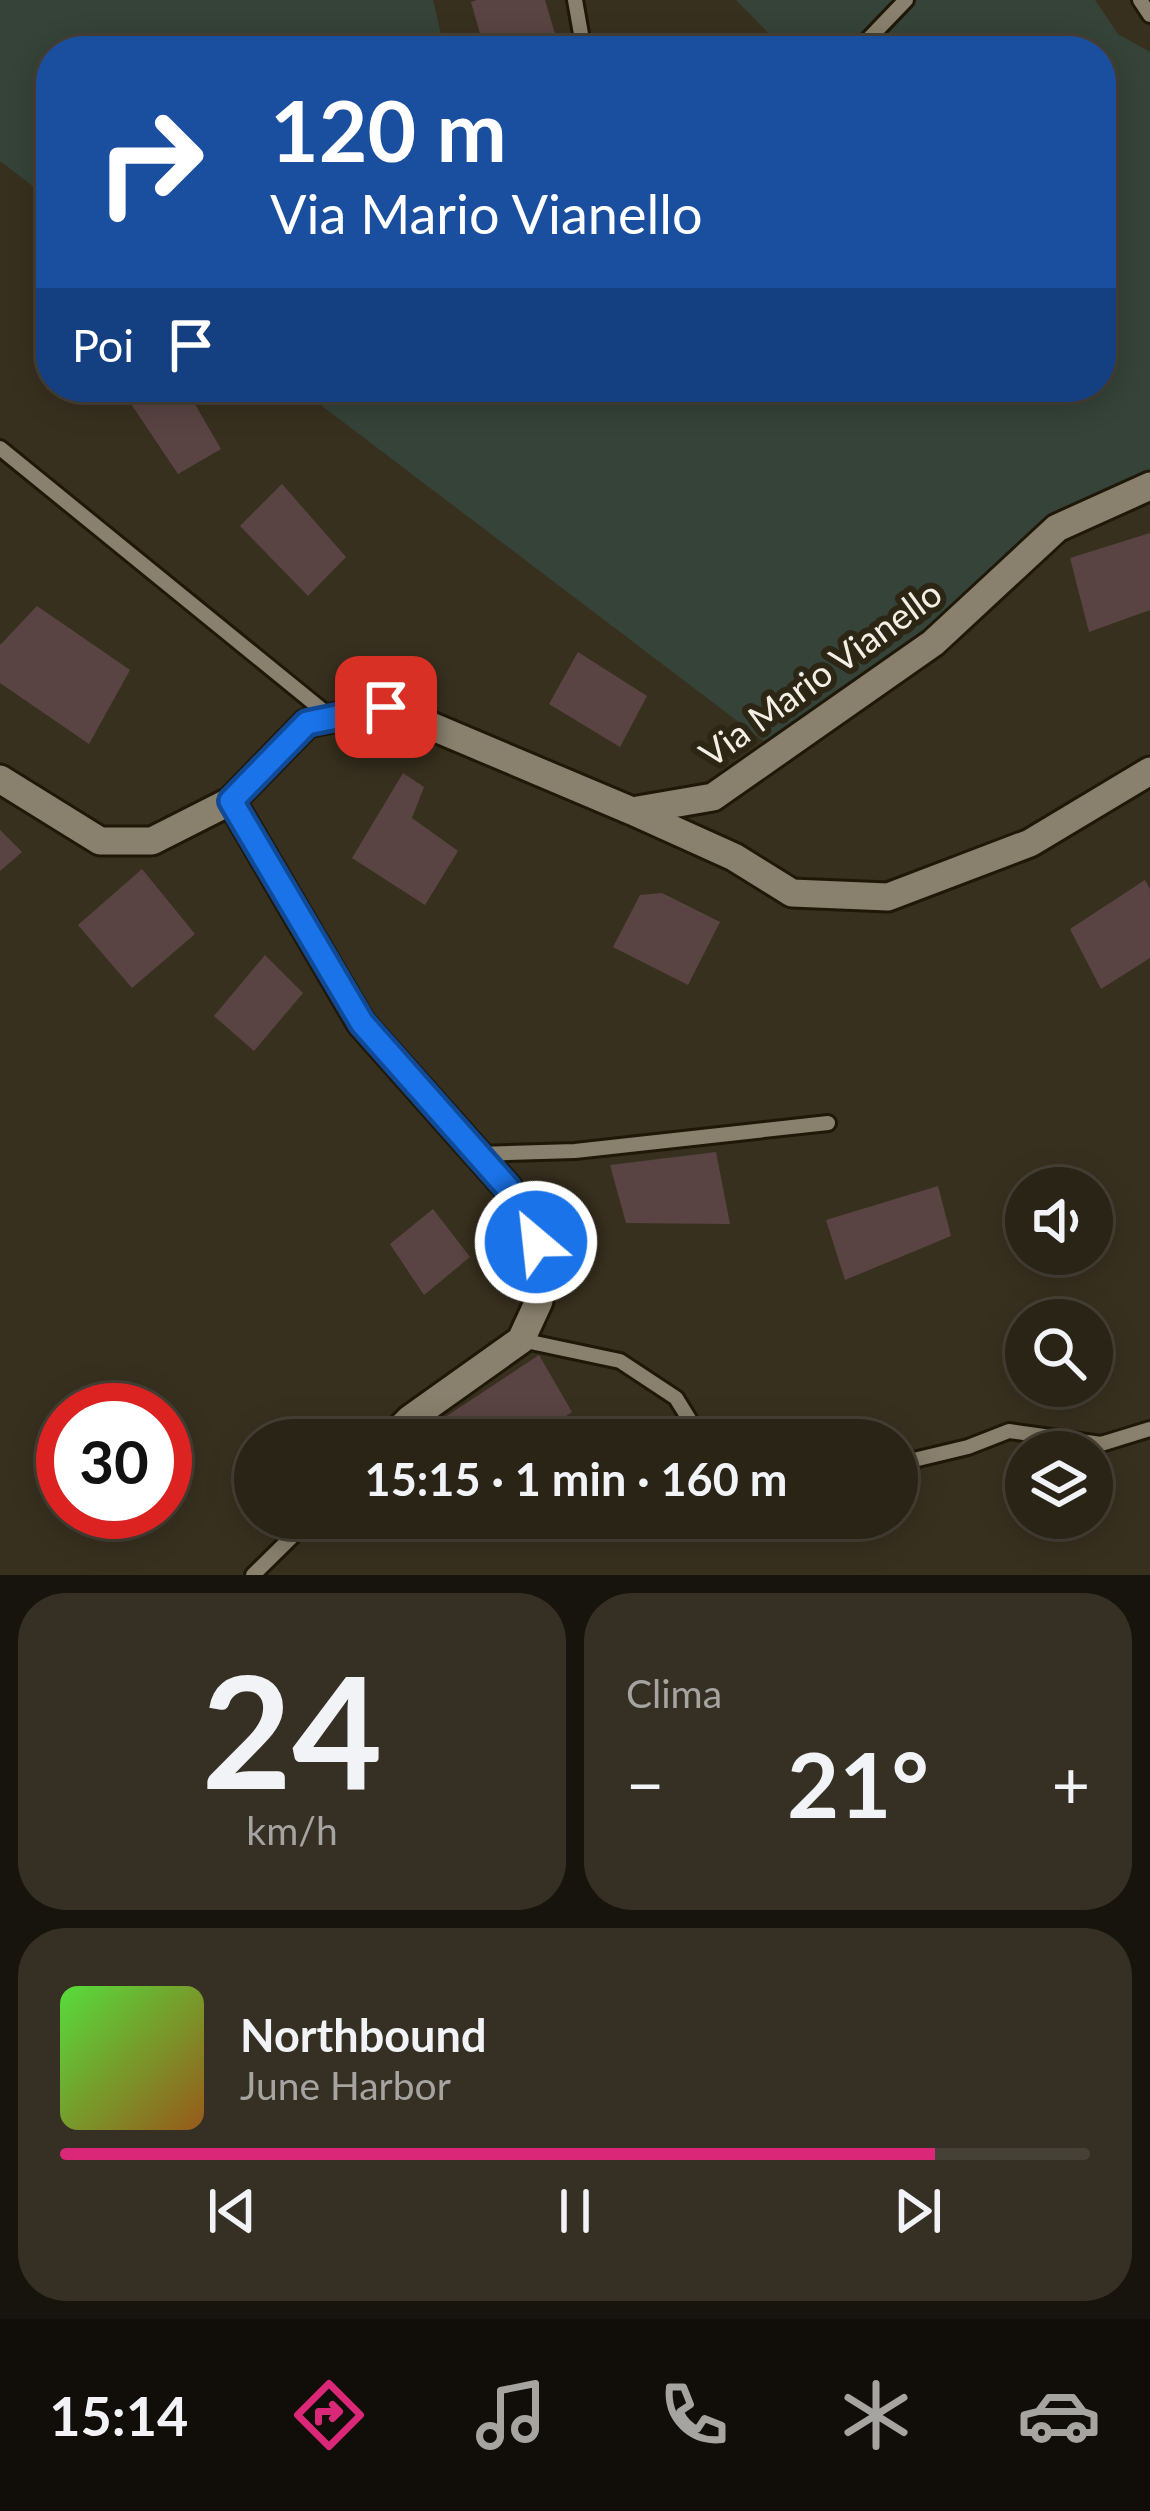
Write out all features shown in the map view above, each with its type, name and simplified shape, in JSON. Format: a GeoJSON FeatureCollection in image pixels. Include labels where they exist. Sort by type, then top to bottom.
{"type":"FeatureCollection","features":[{"type":"Feature","properties":{"kind":"street","name":"Via Mario Vianello"},"geometry":{"type":"LineString","coordinates":[[632,811],[713,797],[933,643],[1057,528],[1150,486]]}},
{"type":"Feature","properties":{"kind":"street"},"geometry":{"type":"LineString","coordinates":[[0,779],[100,842],[152,841],[231,801],[307,723],[386,707],[734,856],[792,893],[888,897],[1030,843],[1150,771]]}},
{"type":"Feature","properties":{"kind":"street"},"geometry":{"type":"LineString","coordinates":[[231,801],[362,1023],[507,1187],[536,1242],[539,1301],[520,1340],[410,1419]]}},
{"type":"Feature","properties":{"kind":"lane"},"geometry":{"type":"LineString","coordinates":[[575,0],[581,36]]}},
{"type":"Feature","properties":{"kind":"lane"},"geometry":{"type":"LineString","coordinates":[[871,36],[906,0]]}},
{"type":"Feature","properties":{"kind":"lane"},"geometry":{"type":"LineString","coordinates":[[1140,0],[1150,15]]}},
{"type":"Feature","properties":{"kind":"lane"},"geometry":{"type":"LineString","coordinates":[[0,448],[332,718]]}},
{"type":"Feature","properties":{"kind":"lane"},"geometry":{"type":"LineString","coordinates":[[478,1154],[575,1151],[829,1123]]}},
{"type":"Feature","properties":{"kind":"lane"},"geometry":{"type":"LineString","coordinates":[[520,1340],[620,1361],[676,1398],[689,1419]]}},
{"type":"Feature","properties":{"kind":"lane"},"geometry":{"type":"LineString","coordinates":[[918,1459],[968,1448],[1009,1431],[1101,1444],[1150,1429]]}},
{"type":"Feature","properties":{"kind":"lane"},"geometry":{"type":"LineString","coordinates":[[253,1575],[290,1539]]}},
{"type":"Feature","properties":{"kind":"green space"},"geometry":{"type":"Polygon","coordinates":[[[0,0],[433,0],[441,36],[36,36],[36,189],[0,161],[0,0]]]}},
{"type":"Feature","properties":{"kind":"green space"},"geometry":{"type":"Polygon","coordinates":[[[736,0],[1095,0],[1118,34],[1150,52],[1150,470],[1053,519],[926,633],[765,742],[317,402],[1116,402],[1116,36],[771,36],[736,0]]]}},
{"type":"Feature","properties":{"kind":"building"},"geometry":{"type":"Polygon","coordinates":[[[545,0],[556,36],[481,36],[471,2],[545,0]]]}},
{"type":"Feature","properties":{"kind":"building"},"geometry":{"type":"Polygon","coordinates":[[[130,402],[194,402],[221,449],[178,474],[130,402]]]}},
{"type":"Feature","properties":{"kind":"building"},"geometry":{"type":"Polygon","coordinates":[[[282,484],[346,557],[308,596],[240,526],[282,484]]]}},
{"type":"Feature","properties":{"kind":"building"},"geometry":{"type":"Polygon","coordinates":[[[1150,533],[1150,610],[1089,632],[1070,558],[1150,533]]]}},
{"type":"Feature","properties":{"kind":"building"},"geometry":{"type":"Polygon","coordinates":[[[37,606],[130,670],[89,744],[0,683],[0,645],[37,606]]]}},
{"type":"Feature","properties":{"kind":"building"},"geometry":{"type":"Polygon","coordinates":[[[578,652],[647,696],[620,747],[549,704],[578,652]]]}},
{"type":"Feature","properties":{"kind":"building"},"geometry":{"type":"Polygon","coordinates":[[[403,773],[424,787],[412,818],[458,851],[425,905],[352,858],[403,773]]]}},
{"type":"Feature","properties":{"kind":"building"},"geometry":{"type":"Polygon","coordinates":[[[0,830],[22,852],[0,871],[0,830]]]}},
{"type":"Feature","properties":{"kind":"building"},"geometry":{"type":"Polygon","coordinates":[[[142,869],[195,934],[132,988],[78,925],[142,869]]]}},
{"type":"Feature","properties":{"kind":"building"},"geometry":{"type":"Polygon","coordinates":[[[1145,880],[1150,889],[1150,958],[1101,989],[1070,929],[1145,880]]]}},
{"type":"Feature","properties":{"kind":"building"},"geometry":{"type":"Polygon","coordinates":[[[662,893],[720,922],[688,985],[613,947],[640,895],[662,893]]]}},
{"type":"Feature","properties":{"kind":"building"},"geometry":{"type":"Polygon","coordinates":[[[265,955],[303,993],[254,1051],[214,1016],[265,955]]]}},
{"type":"Feature","properties":{"kind":"building"},"geometry":{"type":"Polygon","coordinates":[[[716,1152],[730,1224],[626,1223],[610,1165],[716,1152]]]}},
{"type":"Feature","properties":{"kind":"building"},"geometry":{"type":"Polygon","coordinates":[[[938,1186],[951,1236],[845,1280],[826,1220],[938,1186]]]}},
{"type":"Feature","properties":{"kind":"building"},"geometry":{"type":"Polygon","coordinates":[[[433,1209],[470,1257],[424,1295],[390,1244],[433,1209]]]}},
{"type":"Feature","properties":{"kind":"building"},"geometry":{"type":"Polygon","coordinates":[[[539,1355],[572,1412],[562,1419],[442,1419],[539,1355]]]}},
{"type":"Feature","properties":{"kind":"route"},"geometry":{"type":"LineString","coordinates":[[386,707],[307,723],[231,801],[362,1023],[507,1187],[536,1242]]}}]}
